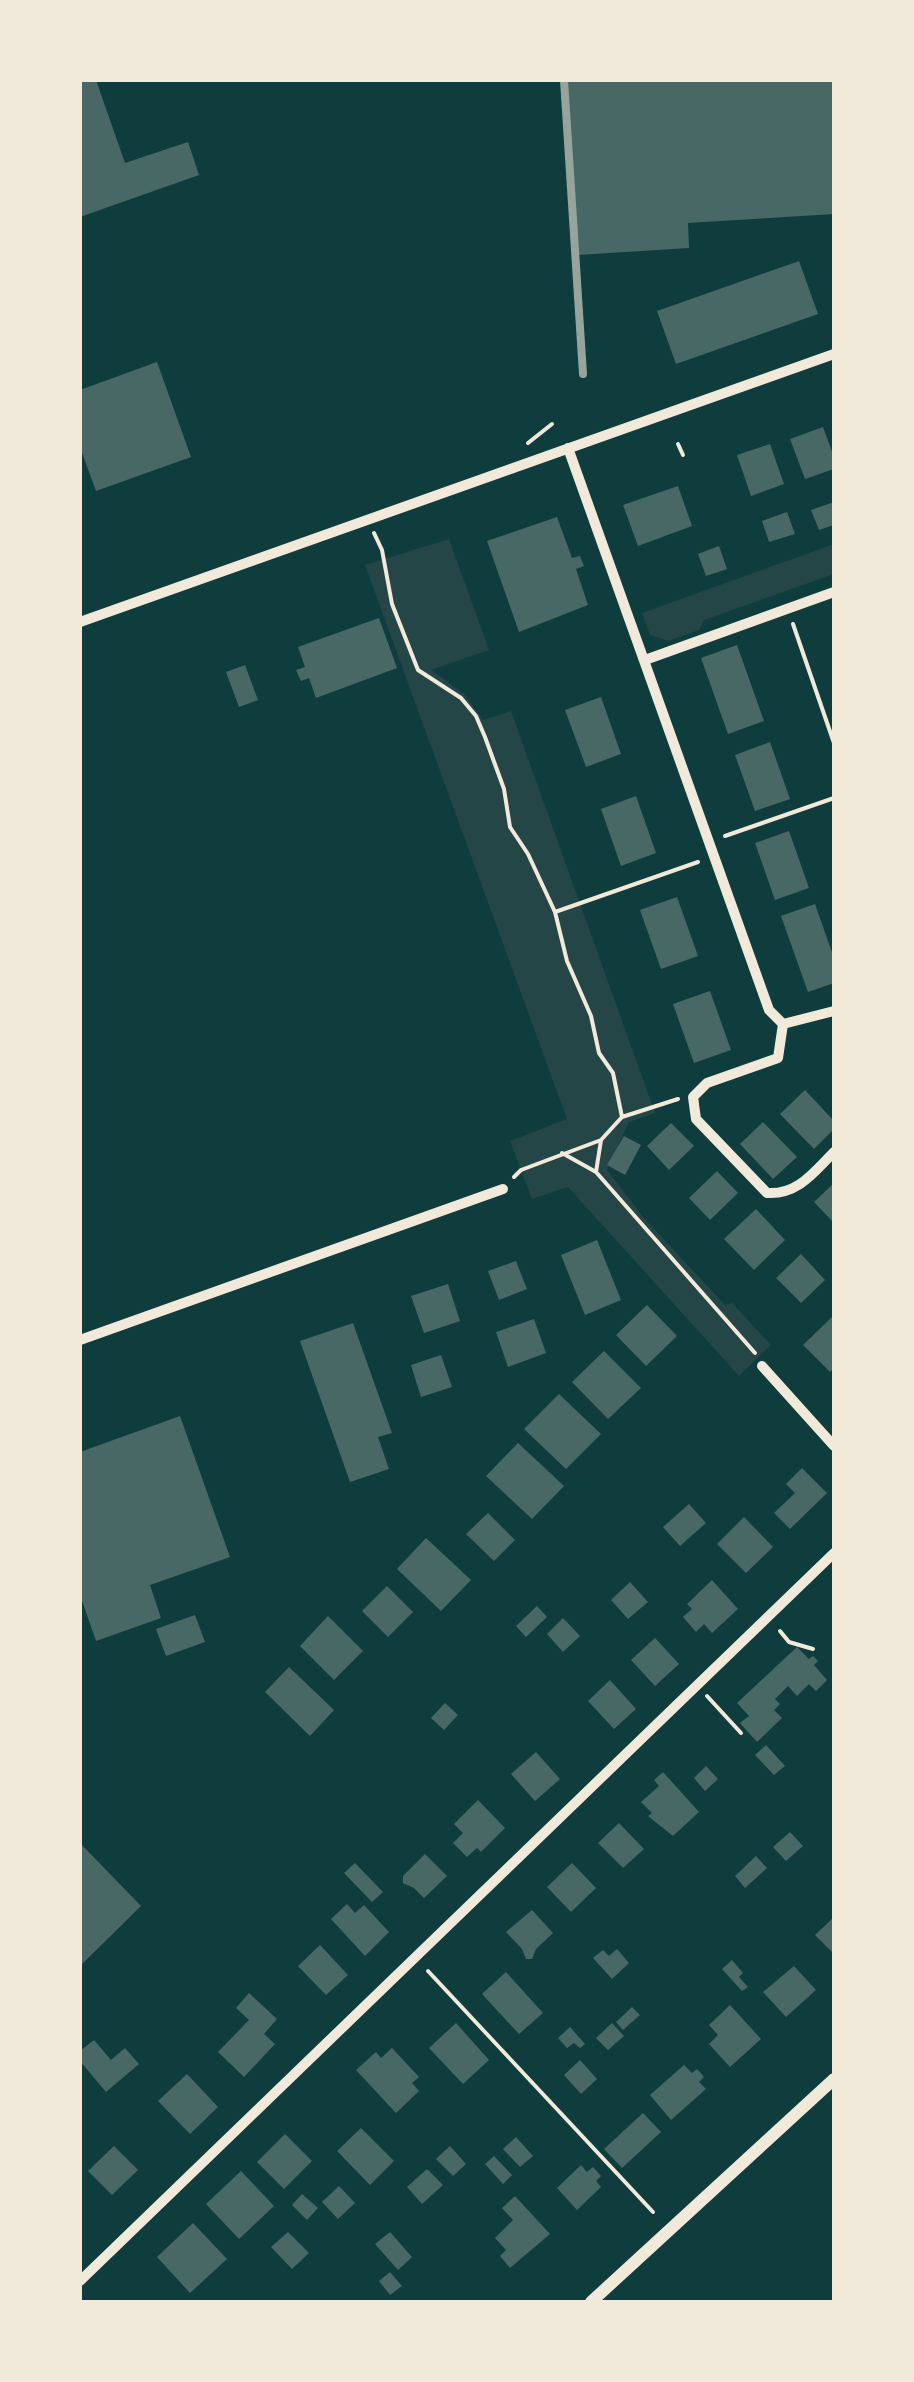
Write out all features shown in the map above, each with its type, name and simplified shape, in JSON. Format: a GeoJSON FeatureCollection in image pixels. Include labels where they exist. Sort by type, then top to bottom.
{"type":"FeatureCollection","features":[{"type":"Feature","properties":{"kind":"street"},"geometry":{"type":"LineString","coordinates":[[80,622],[834,354]]}},
{"type":"Feature","properties":{"kind":"street"},"geometry":{"type":"LineString","coordinates":[[568,448],[768,1010],[783,1024]]}},
{"type":"Feature","properties":{"kind":"street"},"geometry":{"type":"LineString","coordinates":[[645,660],[834,592]]}},
{"type":"Feature","properties":{"kind":"street"},"geometry":{"type":"LineString","coordinates":[[783,1024],[834,1011]]}},
{"type":"Feature","properties":{"kind":"street"},"geometry":{"type":"LineString","coordinates":[[783,1024],[778,1058],[707,1083],[693,1097],[696,1119],[767,1193],[782,1194],[801,1185],[834,1152]]}},
{"type":"Feature","properties":{"kind":"street"},"geometry":{"type":"LineString","coordinates":[[80,1340],[502,1189]]}},
{"type":"Feature","properties":{"kind":"street"},"geometry":{"type":"LineString","coordinates":[[762,1366],[834,1446]]}},
{"type":"Feature","properties":{"kind":"street"},"geometry":{"type":"LineString","coordinates":[[80,2281],[834,1552]]}},
{"type":"Feature","properties":{"kind":"street"},"geometry":{"type":"LineString","coordinates":[[591,2302],[834,2080]]}},
{"type":"Feature","properties":{"kind":"path"},"geometry":{"type":"LineString","coordinates":[[523,447],[552,424]]}},
{"type":"Feature","properties":{"kind":"path"},"geometry":{"type":"LineString","coordinates":[[678,444],[682,455]]}},
{"type":"Feature","properties":{"kind":"path"},"geometry":{"type":"LineString","coordinates":[[368,519],[382,550],[392,604],[418,670],[461,698],[476,716],[504,789],[510,827],[528,854],[555,912],[567,961],[591,1016],[598,1053],[614,1073],[622,1117]]}},
{"type":"Feature","properties":{"kind":"path"},"geometry":{"type":"LineString","coordinates":[[788,608],[834,743]]}},
{"type":"Feature","properties":{"kind":"path"},"geometry":{"type":"LineString","coordinates":[[555,912],[699,863],[697,848],[709,842],[834,798]]}},
{"type":"Feature","properties":{"kind":"path"},"geometry":{"type":"LineString","coordinates":[[502,1189],[521,1170],[601,1140],[622,1117],[670,1100],[693,1097]]}},
{"type":"Feature","properties":{"kind":"path"},"geometry":{"type":"LineString","coordinates":[[596,1172],[601,1140]]}},
{"type":"Feature","properties":{"kind":"path"},"geometry":{"type":"LineString","coordinates":[[562,1153],[596,1172],[751,1344],[762,1366]]}},
{"type":"Feature","properties":{"kind":"path"},"geometry":{"type":"LineString","coordinates":[[768,1616],[790,1642],[813,1649]]}},
{"type":"Feature","properties":{"kind":"path"},"geometry":{"type":"LineString","coordinates":[[696,1686],[741,1733]]}},
{"type":"Feature","properties":{"kind":"path"},"geometry":{"type":"LineString","coordinates":[[416,1958],[653,2212]]}},
{"type":"Feature","properties":{"kind":"shaded area"},"geometry":{"type":"Polygon","coordinates":[[[449,539],[489,650],[431,670],[464,694],[483,720],[511,711],[655,1113],[629,1122],[607,1170],[643,1217],[725,1305],[732,1303],[771,1345],[739,1376],[568,1187],[532,1199],[510,1141],[567,1119],[365,565],[449,539]]]}},
{"type":"Feature","properties":{"kind":"shaded area"},"geometry":{"type":"Polygon","coordinates":[[[834,544],[834,574],[704,620],[699,630],[668,641],[650,635],[642,613],[834,544]]]}},
{"type":"Feature","properties":{"kind":"building"},"geometry":{"type":"Polygon","coordinates":[[[80,80],[96,80],[125,163],[188,142],[199,175],[80,217],[80,80]]]}},
{"type":"Feature","properties":{"kind":"building"},"geometry":{"type":"Polygon","coordinates":[[[567,80],[834,80],[834,214],[688,223],[689,248],[577,255],[567,80]]]}},
{"type":"Feature","properties":{"kind":"building"},"geometry":{"type":"Polygon","coordinates":[[[799,261],[818,314],[676,364],[657,311],[799,261]]]}},
{"type":"Feature","properties":{"kind":"building"},"geometry":{"type":"Polygon","coordinates":[[[157,362],[191,457],[96,491],[80,447],[80,390],[157,362]]]}},
{"type":"Feature","properties":{"kind":"building"},"geometry":{"type":"Polygon","coordinates":[[[823,427],[834,457],[834,469],[805,479],[790,439],[823,427]]]}},
{"type":"Feature","properties":{"kind":"building"},"geometry":{"type":"Polygon","coordinates":[[[770,444],[784,484],[751,496],[737,455],[770,444]]]}},
{"type":"Feature","properties":{"kind":"building"},"geometry":{"type":"Polygon","coordinates":[[[678,486],[692,526],[638,546],[623,505],[678,486]]]}},
{"type":"Feature","properties":{"kind":"building"},"geometry":{"type":"Polygon","coordinates":[[[834,502],[834,525],[819,530],[811,510],[834,502]]]}},
{"type":"Feature","properties":{"kind":"building"},"geometry":{"type":"Polygon","coordinates":[[[787,512],[795,534],[769,542],[762,521],[787,512]]]}},
{"type":"Feature","properties":{"kind":"building"},"geometry":{"type":"Polygon","coordinates":[[[557,517],[572,558],[580,556],[584,566],[576,569],[588,605],[519,632],[487,541],[557,517]]]}},
{"type":"Feature","properties":{"kind":"building"},"geometry":{"type":"Polygon","coordinates":[[[719,546],[727,569],[706,576],[698,554],[719,546]]]}},
{"type":"Feature","properties":{"kind":"building"},"geometry":{"type":"Polygon","coordinates":[[[379,618],[397,668],[316,698],[309,678],[301,681],[296,670],[305,667],[298,647],[379,618]]]}},
{"type":"Feature","properties":{"kind":"building"},"geometry":{"type":"Polygon","coordinates":[[[737,645],[764,721],[728,734],[701,658],[737,645]]]}},
{"type":"Feature","properties":{"kind":"building"},"geometry":{"type":"Polygon","coordinates":[[[245,665],[258,700],[239,707],[226,672],[245,665]]]}},
{"type":"Feature","properties":{"kind":"building"},"geometry":{"type":"Polygon","coordinates":[[[601,697],[621,754],[586,767],[565,710],[601,697]]]}},
{"type":"Feature","properties":{"kind":"building"},"geometry":{"type":"Polygon","coordinates":[[[770,742],[790,799],[755,811],[735,755],[770,742]]]}},
{"type":"Feature","properties":{"kind":"building"},"geometry":{"type":"Polygon","coordinates":[[[636,796],[656,853],[621,866],[601,809],[636,796]]]}},
{"type":"Feature","properties":{"kind":"building"},"geometry":{"type":"Polygon","coordinates":[[[789,831],[809,888],[775,900],[755,843],[789,831]]]}},
{"type":"Feature","properties":{"kind":"building"},"geometry":{"type":"Polygon","coordinates":[[[677,897],[698,956],[661,969],[640,910],[677,897]]]}},
{"type":"Feature","properties":{"kind":"building"},"geometry":{"type":"Polygon","coordinates":[[[815,904],[834,958],[834,983],[808,992],[781,916],[815,904]]]}},
{"type":"Feature","properties":{"kind":"building"},"geometry":{"type":"Polygon","coordinates":[[[710,991],[731,1050],[694,1063],[673,1004],[710,991]]]}},
{"type":"Feature","properties":{"kind":"building"},"geometry":{"type":"Polygon","coordinates":[[[805,1090],[834,1121],[834,1129],[814,1149],[780,1114],[805,1090]]]}},
{"type":"Feature","properties":{"kind":"building"},"geometry":{"type":"Polygon","coordinates":[[[763,1122],[797,1157],[773,1179],[740,1144],[763,1122]]]}},
{"type":"Feature","properties":{"kind":"building"},"geometry":{"type":"Polygon","coordinates":[[[671,1123],[694,1146],[669,1170],[647,1146],[671,1123]]]}},
{"type":"Feature","properties":{"kind":"building"},"geometry":{"type":"Polygon","coordinates":[[[624,1136],[641,1145],[625,1175],[607,1165],[624,1136]]]}},
{"type":"Feature","properties":{"kind":"building"},"geometry":{"type":"Polygon","coordinates":[[[717,1171],[738,1193],[710,1220],[689,1198],[717,1171]]]}},
{"type":"Feature","properties":{"kind":"building"},"geometry":{"type":"Polygon","coordinates":[[[834,1183],[834,1223],[814,1202],[834,1183]]]}},
{"type":"Feature","properties":{"kind":"building"},"geometry":{"type":"Polygon","coordinates":[[[756,1209],[785,1240],[754,1270],[724,1239],[756,1209]]]}},
{"type":"Feature","properties":{"kind":"building"},"geometry":{"type":"Polygon","coordinates":[[[597,1240],[621,1300],[585,1315],[561,1255],[597,1240]]]}},
{"type":"Feature","properties":{"kind":"building"},"geometry":{"type":"Polygon","coordinates":[[[801,1254],[825,1280],[801,1303],[776,1278],[801,1254]]]}},
{"type":"Feature","properties":{"kind":"building"},"geometry":{"type":"Polygon","coordinates":[[[516,1261],[527,1289],[499,1300],[488,1271],[516,1261]]]}},
{"type":"Feature","properties":{"kind":"building"},"geometry":{"type":"Polygon","coordinates":[[[448,1284],[460,1321],[424,1333],[411,1296],[448,1284]]]}},
{"type":"Feature","properties":{"kind":"building"},"geometry":{"type":"Polygon","coordinates":[[[647,1305],[677,1336],[646,1366],[616,1335],[647,1305]]]}},
{"type":"Feature","properties":{"kind":"building"},"geometry":{"type":"Polygon","coordinates":[[[832,1317],[834,1368],[830,1372],[803,1345],[832,1317]]]}},
{"type":"Feature","properties":{"kind":"building"},"geometry":{"type":"Polygon","coordinates":[[[534,1319],[546,1353],[508,1367],[496,1332],[534,1319]]]}},
{"type":"Feature","properties":{"kind":"building"},"geometry":{"type":"Polygon","coordinates":[[[353,1323],[392,1433],[378,1437],[389,1469],[350,1482],[300,1341],[353,1323]]]}},
{"type":"Feature","properties":{"kind":"building"},"geometry":{"type":"Polygon","coordinates":[[[604,1351],[641,1388],[608,1419],[572,1382],[604,1351]]]}},
{"type":"Feature","properties":{"kind":"building"},"geometry":{"type":"Polygon","coordinates":[[[441,1355],[452,1387],[421,1397],[411,1365],[441,1355]]]}},
{"type":"Feature","properties":{"kind":"building"},"geometry":{"type":"Polygon","coordinates":[[[559,1394],[601,1434],[566,1469],[524,1429],[559,1394]]]}},
{"type":"Feature","properties":{"kind":"building"},"geometry":{"type":"Polygon","coordinates":[[[180,1416],[230,1557],[150,1585],[161,1618],[96,1641],[80,1595],[80,1452],[180,1416]]]}},
{"type":"Feature","properties":{"kind":"building"},"geometry":{"type":"Polygon","coordinates":[[[518,1443],[564,1486],[532,1519],[486,1476],[518,1443]]]}},
{"type":"Feature","properties":{"kind":"building"},"geometry":{"type":"Polygon","coordinates":[[[802,1468],[827,1493],[790,1529],[774,1513],[795,1493],[786,1484],[802,1468]]]}},
{"type":"Feature","properties":{"kind":"building"},"geometry":{"type":"Polygon","coordinates":[[[689,1504],[706,1523],[680,1546],[663,1527],[689,1504]]]}},
{"type":"Feature","properties":{"kind":"building"},"geometry":{"type":"Polygon","coordinates":[[[488,1513],[515,1540],[494,1561],[466,1534],[488,1513]]]}},
{"type":"Feature","properties":{"kind":"building"},"geometry":{"type":"Polygon","coordinates":[[[744,1517],[773,1547],[746,1573],[717,1544],[744,1517]]]}},
{"type":"Feature","properties":{"kind":"building"},"geometry":{"type":"Polygon","coordinates":[[[426,1538],[471,1580],[441,1611],[397,1569],[426,1538]]]}},
{"type":"Feature","properties":{"kind":"building"},"geometry":{"type":"Polygon","coordinates":[[[712,1580],[738,1609],[712,1633],[704,1624],[696,1632],[683,1617],[692,1609],[687,1604],[712,1580]]]}},
{"type":"Feature","properties":{"kind":"building"},"geometry":{"type":"Polygon","coordinates":[[[630,1582],[648,1602],[628,1619],[611,1600],[630,1582]]]}},
{"type":"Feature","properties":{"kind":"building"},"geometry":{"type":"Polygon","coordinates":[[[387,1586],[413,1612],[388,1637],[362,1611],[387,1586]]]}},
{"type":"Feature","properties":{"kind":"building"},"geometry":{"type":"Polygon","coordinates":[[[537,1606],[547,1617],[526,1637],[516,1626],[537,1606]]]}},
{"type":"Feature","properties":{"kind":"building"},"geometry":{"type":"Polygon","coordinates":[[[195,1615],[205,1642],[166,1656],[156,1629],[195,1615]]]}},
{"type":"Feature","properties":{"kind":"building"},"geometry":{"type":"Polygon","coordinates":[[[328,1616],[363,1651],[334,1680],[300,1646],[328,1616]]]}},
{"type":"Feature","properties":{"kind":"building"},"geometry":{"type":"Polygon","coordinates":[[[563,1618],[580,1636],[563,1652],[547,1634],[563,1618]]]}},
{"type":"Feature","properties":{"kind":"building"},"geometry":{"type":"Polygon","coordinates":[[[655,1638],[679,1664],[655,1686],[631,1660],[655,1638]]]}},
{"type":"Feature","properties":{"kind":"building"},"geometry":{"type":"Polygon","coordinates":[[[797,1647],[809,1659],[813,1656],[818,1661],[814,1665],[827,1680],[816,1691],[809,1684],[797,1696],[788,1686],[775,1699],[780,1704],[774,1710],[782,1718],[757,1742],[740,1723],[749,1716],[737,1703],[797,1647]]]}},
{"type":"Feature","properties":{"kind":"building"},"geometry":{"type":"Polygon","coordinates":[[[289,1667],[334,1710],[310,1736],[265,1692],[289,1667]]]}},
{"type":"Feature","properties":{"kind":"building"},"geometry":{"type":"Polygon","coordinates":[[[610,1680],[636,1709],[614,1729],[588,1701],[610,1680]]]}},
{"type":"Feature","properties":{"kind":"building"},"geometry":{"type":"Polygon","coordinates":[[[445,1703],[458,1715],[444,1730],[431,1718],[445,1703]]]}},
{"type":"Feature","properties":{"kind":"building"},"geometry":{"type":"Polygon","coordinates":[[[766,1745],[785,1766],[774,1775],[755,1755],[766,1745]]]}},
{"type":"Feature","properties":{"kind":"building"},"geometry":{"type":"Polygon","coordinates":[[[536,1752],[560,1779],[535,1801],[511,1774],[536,1752]]]}},
{"type":"Feature","properties":{"kind":"building"},"geometry":{"type":"Polygon","coordinates":[[[706,1766],[718,1779],[705,1791],[694,1778],[706,1766]]]}},
{"type":"Feature","properties":{"kind":"building"},"geometry":{"type":"Polygon","coordinates":[[[663,1772],[699,1812],[673,1836],[648,1816],[652,1813],[641,1802],[659,1786],[654,1780],[663,1772]]]}},
{"type":"Feature","properties":{"kind":"building"},"geometry":{"type":"Polygon","coordinates":[[[478,1800],[505,1828],[481,1852],[477,1848],[467,1857],[453,1843],[463,1833],[454,1824],[478,1800]]]}},
{"type":"Feature","properties":{"kind":"building"},"geometry":{"type":"Polygon","coordinates":[[[619,1823],[644,1849],[623,1868],[598,1843],[619,1823]]]}},
{"type":"Feature","properties":{"kind":"building"},"geometry":{"type":"Polygon","coordinates":[[[790,1832],[803,1846],[786,1861],[773,1847],[790,1832]]]}},
{"type":"Feature","properties":{"kind":"building"},"geometry":{"type":"Polygon","coordinates":[[[80,1843],[141,1906],[80,1966],[80,1843]]]}},
{"type":"Feature","properties":{"kind":"building"},"geometry":{"type":"Polygon","coordinates":[[[425,1854],[447,1876],[424,1898],[403,1883],[403,1876],[425,1854]]]}},
{"type":"Feature","properties":{"kind":"building"},"geometry":{"type":"Polygon","coordinates":[[[756,1856],[767,1868],[745,1888],[735,1876],[756,1856]]]}},
{"type":"Feature","properties":{"kind":"building"},"geometry":{"type":"Polygon","coordinates":[[[355,1863],[383,1892],[372,1902],[344,1873],[355,1863]]]}},
{"type":"Feature","properties":{"kind":"building"},"geometry":{"type":"Polygon","coordinates":[[[572,1863],[596,1888],[571,1912],[547,1887],[572,1863]]]}},
{"type":"Feature","properties":{"kind":"building"},"geometry":{"type":"Polygon","coordinates":[[[347,1904],[355,1913],[364,1905],[389,1932],[365,1956],[331,1919],[347,1904]]]}},
{"type":"Feature","properties":{"kind":"building"},"geometry":{"type":"Polygon","coordinates":[[[532,1910],[553,1933],[536,1949],[532,1959],[526,1959],[506,1932],[532,1910]]]}},
{"type":"Feature","properties":{"kind":"building"},"geometry":{"type":"Polygon","coordinates":[[[834,1917],[834,1954],[815,1935],[834,1917]]]}},
{"type":"Feature","properties":{"kind":"building"},"geometry":{"type":"Polygon","coordinates":[[[320,1945],[348,1975],[326,1995],[298,1966],[320,1945]]]}},
{"type":"Feature","properties":{"kind":"building"},"geometry":{"type":"Polygon","coordinates":[[[617,1949],[629,1963],[612,1979],[593,1958],[603,1950],[609,1956],[617,1949]]]}},
{"type":"Feature","properties":{"kind":"building"},"geometry":{"type":"Polygon","coordinates":[[[732,1960],[748,1987],[742,1991],[722,1969],[732,1960]]]}},
{"type":"Feature","properties":{"kind":"building"},"geometry":{"type":"Polygon","coordinates":[[[794,1966],[816,1990],[786,2017],[763,1992],[794,1966]]]}},
{"type":"Feature","properties":{"kind":"building"},"geometry":{"type":"Polygon","coordinates":[[[506,1972],[543,2013],[519,2034],[482,1994],[506,1972]]]}},
{"type":"Feature","properties":{"kind":"building"},"geometry":{"type":"Polygon","coordinates":[[[249,1993],[277,2019],[264,2034],[275,2044],[244,2077],[218,2052],[249,2020],[236,2008],[249,1993]]]}},
{"type":"Feature","properties":{"kind":"building"},"geometry":{"type":"Polygon","coordinates":[[[730,2005],[761,2039],[730,2067],[709,2044],[718,2035],[709,2025],[730,2005]]]}},
{"type":"Feature","properties":{"kind":"building"},"geometry":{"type":"Polygon","coordinates":[[[632,2007],[640,2015],[623,2030],[616,2022],[632,2007]]]}},
{"type":"Feature","properties":{"kind":"building"},"geometry":{"type":"Polygon","coordinates":[[[456,2023],[489,2060],[463,2084],[429,2048],[456,2023]]]}},
{"type":"Feature","properties":{"kind":"building"},"geometry":{"type":"Polygon","coordinates":[[[612,2023],[624,2036],[608,2050],[596,2038],[612,2023]]]}},
{"type":"Feature","properties":{"kind":"building"},"geometry":{"type":"Polygon","coordinates":[[[570,2027],[585,2044],[580,2048],[574,2043],[567,2048],[558,2038],[570,2027]]]}},
{"type":"Feature","properties":{"kind":"building"},"geometry":{"type":"Polygon","coordinates":[[[94,2040],[111,2060],[125,2048],[139,2064],[106,2092],[80,2061],[80,2051],[94,2040]]]}},
{"type":"Feature","properties":{"kind":"building"},"geometry":{"type":"Polygon","coordinates":[[[392,2048],[419,2077],[412,2083],[419,2091],[396,2113],[356,2070],[376,2052],[381,2058],[392,2048]]]}},
{"type":"Feature","properties":{"kind":"building"},"geometry":{"type":"Polygon","coordinates":[[[580,2060],[597,2079],[581,2094],[564,2075],[580,2060]]]}},
{"type":"Feature","properties":{"kind":"building"},"geometry":{"type":"Polygon","coordinates":[[[684,2065],[692,2073],[697,2069],[704,2077],[699,2082],[706,2089],[671,2120],[650,2095],[684,2065]]]}},
{"type":"Feature","properties":{"kind":"building"},"geometry":{"type":"Polygon","coordinates":[[[187,2074],[218,2107],[190,2134],[158,2101],[187,2074]]]}},
{"type":"Feature","properties":{"kind":"building"},"geometry":{"type":"Polygon","coordinates":[[[643,2113],[661,2132],[622,2168],[604,2149],[643,2113]]]}},
{"type":"Feature","properties":{"kind":"building"},"geometry":{"type":"Polygon","coordinates":[[[361,2128],[394,2161],[370,2185],[337,2151],[361,2128]]]}},
{"type":"Feature","properties":{"kind":"building"},"geometry":{"type":"Polygon","coordinates":[[[285,2134],[312,2161],[284,2189],[257,2162],[285,2134]]]}},
{"type":"Feature","properties":{"kind":"building"},"geometry":{"type":"Polygon","coordinates":[[[516,2137],[533,2156],[520,2167],[503,2149],[516,2137]]]}},
{"type":"Feature","properties":{"kind":"building"},"geometry":{"type":"Polygon","coordinates":[[[114,2146],[138,2170],[112,2195],[88,2171],[114,2146]]]}},
{"type":"Feature","properties":{"kind":"building"},"geometry":{"type":"Polygon","coordinates":[[[450,2146],[466,2164],[453,2176],[436,2159],[450,2146]]]}},
{"type":"Feature","properties":{"kind":"building"},"geometry":{"type":"Polygon","coordinates":[[[494,2156],[512,2175],[503,2184],[485,2164],[494,2156]]]}},
{"type":"Feature","properties":{"kind":"building"},"geometry":{"type":"Polygon","coordinates":[[[581,2165],[587,2172],[593,2167],[601,2176],[596,2181],[601,2187],[577,2210],[557,2188],[581,2165]]]}},
{"type":"Feature","properties":{"kind":"building"},"geometry":{"type":"Polygon","coordinates":[[[427,2169],[443,2185],[422,2204],[407,2187],[427,2169]]]}},
{"type":"Feature","properties":{"kind":"building"},"geometry":{"type":"Polygon","coordinates":[[[241,2171],[274,2206],[239,2239],[206,2204],[241,2171]]]}},
{"type":"Feature","properties":{"kind":"building"},"geometry":{"type":"Polygon","coordinates":[[[339,2186],[355,2203],[338,2219],[322,2202],[339,2186]]]}},
{"type":"Feature","properties":{"kind":"building"},"geometry":{"type":"Polygon","coordinates":[[[302,2194],[318,2208],[307,2220],[292,2205],[302,2194]]]}},
{"type":"Feature","properties":{"kind":"building"},"geometry":{"type":"Polygon","coordinates":[[[515,2196],[550,2234],[510,2268],[500,2256],[506,2250],[495,2238],[513,2220],[502,2208],[515,2196]]]}},
{"type":"Feature","properties":{"kind":"building"},"geometry":{"type":"Polygon","coordinates":[[[193,2223],[227,2259],[190,2293],[157,2257],[193,2223]]]}},
{"type":"Feature","properties":{"kind":"building"},"geometry":{"type":"Polygon","coordinates":[[[288,2232],[309,2253],[292,2269],[271,2247],[288,2232]]]}},
{"type":"Feature","properties":{"kind":"building"},"geometry":{"type":"Polygon","coordinates":[[[390,2232],[412,2257],[398,2270],[375,2244],[390,2232]]]}},
{"type":"Feature","properties":{"kind":"building"},"geometry":{"type":"Polygon","coordinates":[[[390,2272],[402,2286],[390,2295],[379,2281],[390,2272]]]}},
{"type":"Feature","properties":{"kind":"railway"},"geometry":{"type":"LineString","coordinates":[[564,80],[583,374]]}}]}
